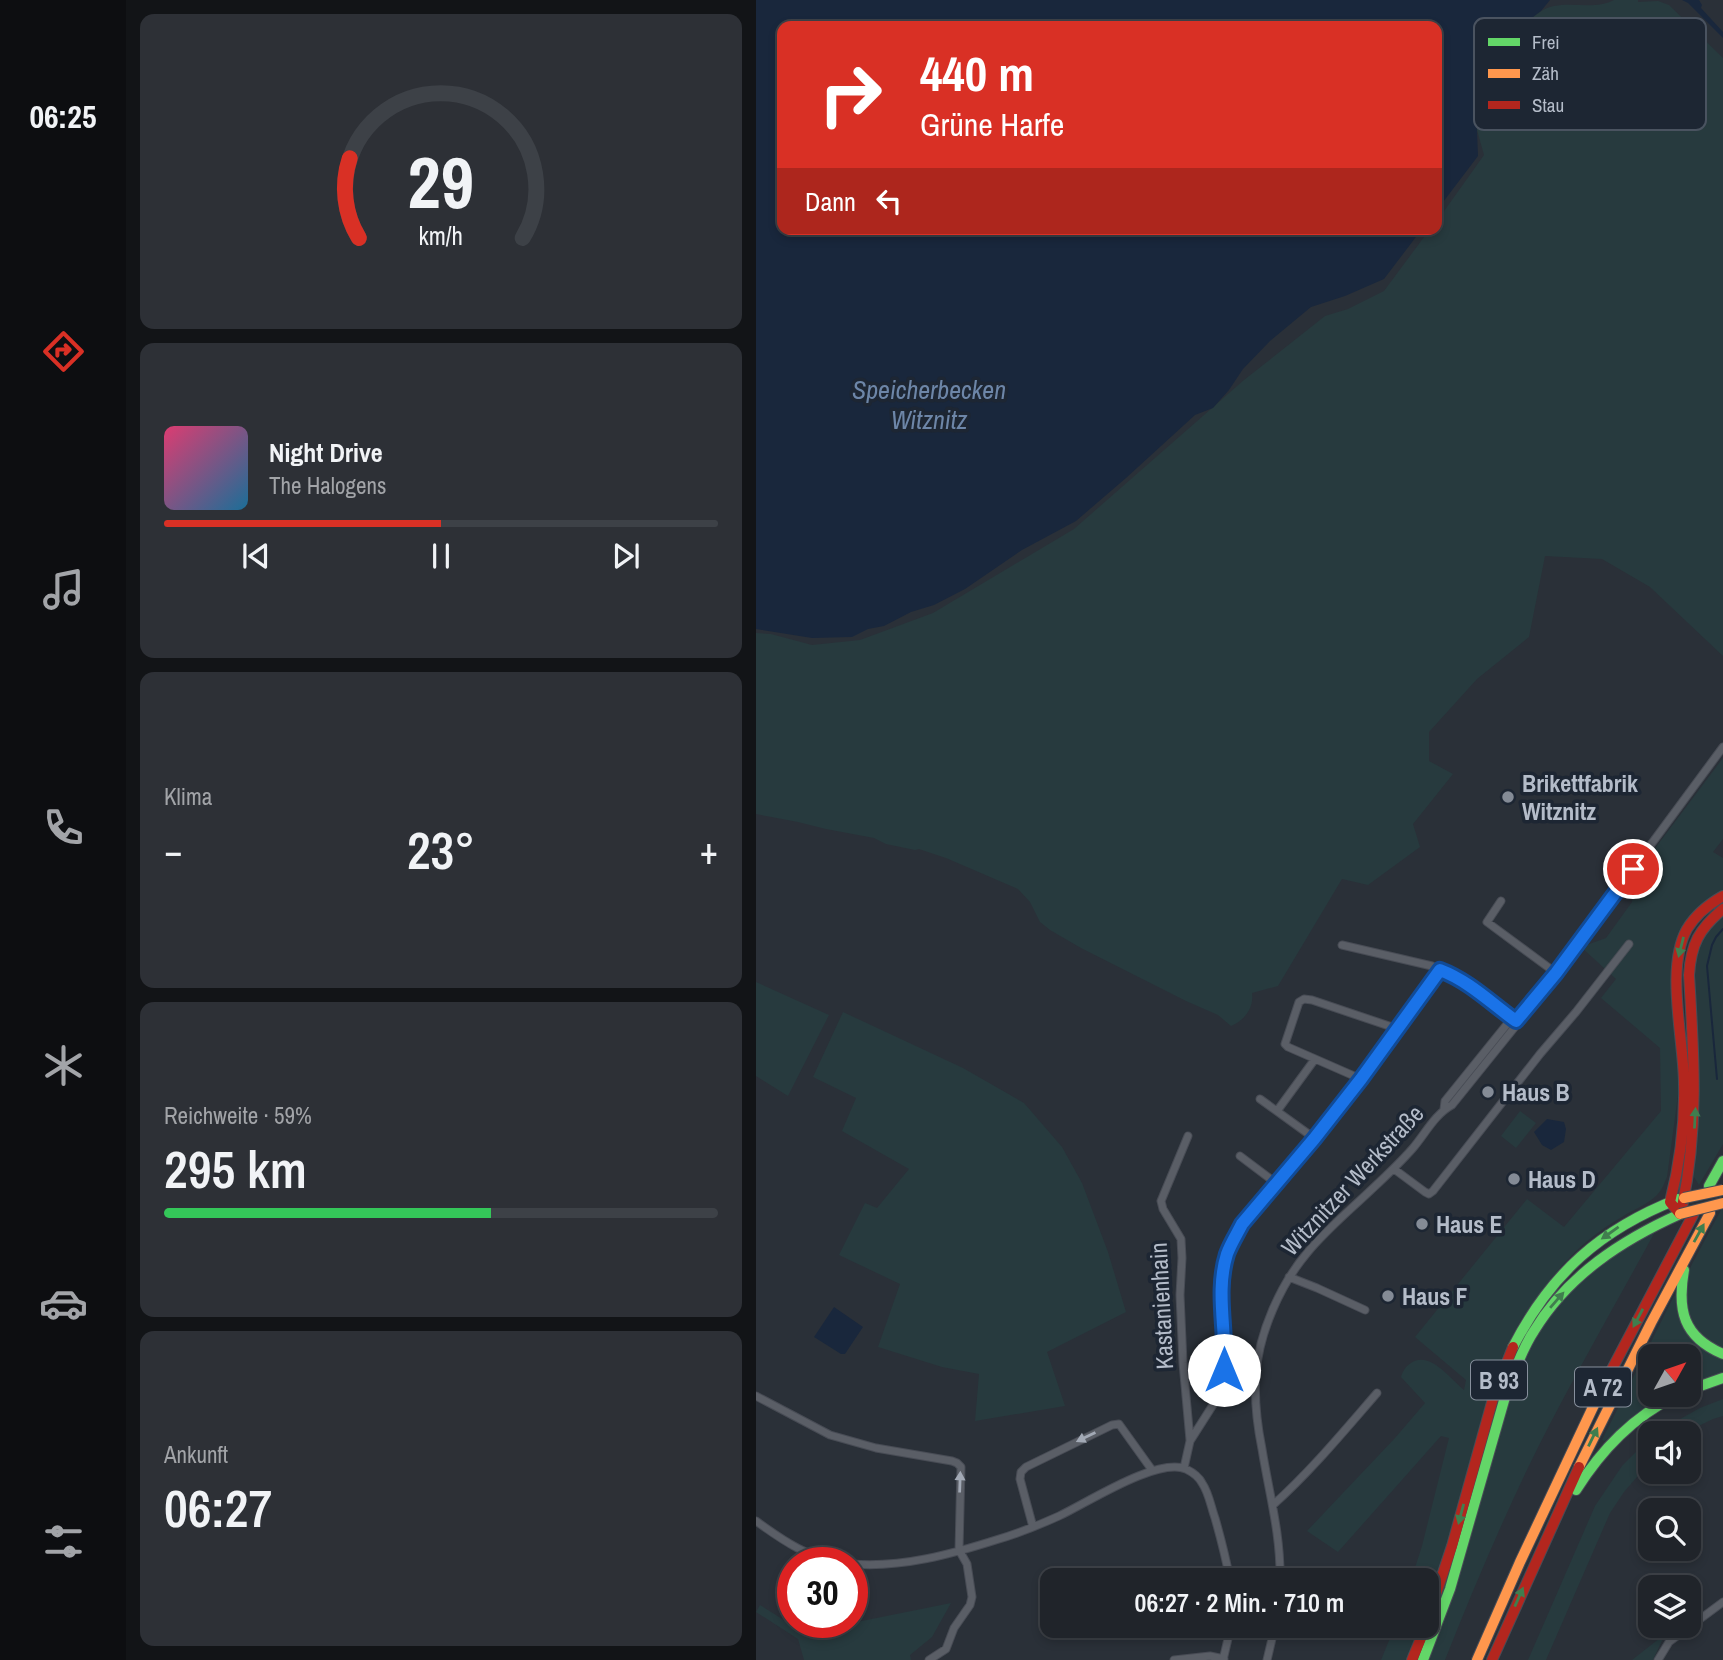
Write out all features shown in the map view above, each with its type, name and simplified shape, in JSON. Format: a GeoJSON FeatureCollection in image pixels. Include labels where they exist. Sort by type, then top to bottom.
{"type":"FeatureCollection","features":[{"type":"Feature","properties":{"kind":"main road"},"geometry":{"type":"LineString","coordinates":[[1680,1196],[1676,1181],[1684,1107],[1678,958],[1684,935],[1693,921],[1709,904],[1723,897]]}},
{"type":"Feature","properties":{"kind":"main road"},"geometry":{"type":"LineString","coordinates":[[1680,1214],[1680,1196],[1693,1142],[1695,1110],[1690,960],[1700,930],[1710,918],[1723,909]]}},
{"type":"Feature","properties":{"kind":"main road"},"geometry":{"type":"LineString","coordinates":[[1709,1186],[1723,1161]]}},
{"type":"Feature","properties":{"kind":"main road","name":"B 93"},"geometry":{"type":"LineString","coordinates":[[1439,1588],[1499,1382],[1521,1332],[1547,1291],[1588,1249],[1620,1226],[1680,1196],[1723,1190]]}},
{"type":"Feature","properties":{"kind":"main road","name":"B 93"},"geometry":{"type":"LineString","coordinates":[[1423,1660],[1454,1577],[1507,1390],[1535,1329],[1556,1300],[1598,1259],[1639,1232],[1680,1214],[1723,1203]]}},
{"type":"Feature","properties":{"kind":"main road","name":"A 72"},"geometry":{"type":"LineString","coordinates":[[1492,1660],[1611,1401],[1710,1213]]}},
{"type":"Feature","properties":{"kind":"main road","name":"A 72"},"geometry":{"type":"LineString","coordinates":[[1477,1660],[1598,1395],[1693,1215]]}},
{"type":"Feature","properties":{"kind":"main road"},"geometry":{"type":"LineString","coordinates":[[1688,1253],[1680,1292],[1683,1316],[1687,1326],[1700,1342],[1714,1352],[1723,1354]]}},
{"type":"Feature","properties":{"kind":"main road"},"geometry":{"type":"LineString","coordinates":[[1701,1386],[1723,1378]]}},
{"type":"Feature","properties":{"kind":"main road"},"geometry":{"type":"LineString","coordinates":[[1554,1521],[1567,1506],[1604,1449],[1622,1430],[1653,1407]]}},
{"type":"Feature","properties":{"kind":"main road","name":"B 93"},"geometry":{"type":"LineString","coordinates":[[1412,1660],[1421,1638]]}},
{"type":"Feature","properties":{"kind":"street","name":"Witznitzer Werkstraße"},"geometry":{"type":"LineString","coordinates":[[1280,1568],[1280,1549],[1262,1450],[1255,1376],[1257,1359],[1269,1319],[1289,1277],[1318,1242],[1394,1169],[1444,1109],[1452,1105],[1556,973],[1723,747]]}},
{"type":"Feature","properties":{"kind":"street"},"geometry":{"type":"LineString","coordinates":[[1502,901],[1487,922],[1556,973]]}},
{"type":"Feature","properties":{"kind":"street"},"geometry":{"type":"LineString","coordinates":[[1394,1169],[1429,1194],[1433,1191],[1629,944]]}},
{"type":"Feature","properties":{"kind":"street"},"geometry":{"type":"LineString","coordinates":[[1342,945],[1432,966],[1454,975],[1516,1021]]}},
{"type":"Feature","properties":{"kind":"street"},"geometry":{"type":"LineString","coordinates":[[1184,1468],[1190,1441],[1218,1397],[1222,1385],[1225,1362],[1222,1284],[1228,1253],[1242,1224],[1361,1079],[1440,970]]}},
{"type":"Feature","properties":{"kind":"street"},"geometry":{"type":"LineString","coordinates":[[1361,1079],[1284,1044],[1299,1002],[1304,999],[1312,1000],[1398,1029]]}},
{"type":"Feature","properties":{"kind":"street"},"geometry":{"type":"LineString","coordinates":[[1277,1111],[1315,1059]]}},
{"type":"Feature","properties":{"kind":"street"},"geometry":{"type":"LineString","coordinates":[[1260,1099],[1314,1139]]}},
{"type":"Feature","properties":{"kind":"street","name":"Kastanienhain"},"geometry":{"type":"LineString","coordinates":[[1188,1136],[1161,1201],[1181,1239],[1183,1363],[1190,1441]]}},
{"type":"Feature","properties":{"kind":"street"},"geometry":{"type":"LineString","coordinates":[[1240,1156],[1277,1184]]}},
{"type":"Feature","properties":{"kind":"street","name":"Witznitzer Werkstraße"},"geometry":{"type":"LineString","coordinates":[[1289,1277],[1365,1310]]}},
{"type":"Feature","properties":{"kind":"street"},"geometry":{"type":"LineString","coordinates":[[1273,1505],[1293,1488],[1377,1393]]}},
{"type":"Feature","properties":{"kind":"street"},"geometry":{"type":"LineString","coordinates":[[756,1395],[830,1435],[876,1448],[957,1462],[961,1467],[959,1550],[967,1564],[972,1597],[970,1605],[954,1628],[946,1649],[929,1660]]}},
{"type":"Feature","properties":{"kind":"street"},"geometry":{"type":"LineString","coordinates":[[1033,1527],[1020,1479],[1021,1472],[1026,1467],[1112,1425],[1119,1424],[1152,1470]]}},
{"type":"Feature","properties":{"kind":"street"},"geometry":{"type":"LineString","coordinates":[[868,1563],[896,1564],[1000,1539],[1066,1513],[1152,1470],[1174,1467],[1184,1468],[1202,1482],[1227,1568]]}},
{"type":"Feature","properties":{"kind":"street"},"geometry":{"type":"LineString","coordinates":[[756,1521],[797,1547]]}},
{"type":"Feature","properties":{"kind":"street"},"geometry":{"type":"LineString","coordinates":[[1658,1660],[1669,1642],[1723,1602]]}},
{"type":"Feature","properties":{"kind":"street"},"geometry":{"type":"LineString","coordinates":[[1174,1660],[1210,1656],[1224,1659],[1228,1638]]}},
{"type":"Feature","properties":{"kind":"street"},"geometry":{"type":"LineString","coordinates":[[1267,1660],[1272,1638]]}},
{"type":"Feature","properties":{"kind":"green space"},"geometry":{"type":"Polygon","coordinates":[[[1614,0],[1658,1],[1669,5],[1682,18],[1532,18],[1550,7],[1607,3],[1614,0]]]}},
{"type":"Feature","properties":{"kind":"green space"},"geometry":{"type":"Polygon","coordinates":[[[1706,41],[1723,58],[1723,656],[1650,587],[1602,559],[1545,556],[1529,637],[1477,679],[1429,732],[1429,761],[1453,774],[1413,824],[1420,847],[1368,885],[1342,879],[1278,986],[1252,993],[1252,1004],[1248,1013],[1231,1026],[1218,1015],[1050,930],[1040,922],[1030,902],[1018,889],[919,849],[756,814],[756,633],[771,634],[812,645],[860,640],[933,613],[1074,529],[1244,380],[1325,316],[1348,309],[1384,291],[1426,235],[1442,235],[1442,214],[1484,155],[1477,130],[1706,130],[1706,41]]]}},
{"type":"Feature","properties":{"kind":"green space"},"geometry":{"type":"Polygon","coordinates":[[[1723,758],[1723,839],[1713,852],[1723,858],[1723,892],[1685,922],[1678,1095],[1667,1177],[1660,1191],[1646,1204],[1605,1228],[1569,1258],[1540,1292],[1517,1327],[1500,1362],[1487,1399],[1439,1574],[1439,1568],[1415,1568],[1449,1438],[1441,1436],[1338,1552],[1307,1531],[1425,1403],[1401,1377],[1403,1371],[1411,1363],[1425,1360],[1433,1363],[1464,1390],[1466,1380],[1415,1337],[1527,1199],[1564,1227],[1661,1111],[1660,1048],[1601,998],[1616,979],[1581,947],[1606,938],[1632,902],[1638,871],[1723,758]]]}},
{"type":"Feature","properties":{"kind":"green space"},"geometry":{"type":"Polygon","coordinates":[[[1723,914],[1723,1144],[1699,1185],[1694,1177],[1694,959],[1703,934],[1723,914]]]}},
{"type":"Feature","properties":{"kind":"green space"},"geometry":{"type":"Polygon","coordinates":[[[756,982],[829,1015],[788,1096],[756,1076],[756,982]]]}},
{"type":"Feature","properties":{"kind":"green space"},"geometry":{"type":"Polygon","coordinates":[[[843,1012],[963,1068],[1024,1103],[1062,1147],[1082,1183],[1108,1252],[1126,1312],[1047,1352],[1065,1406],[975,1421],[979,1374],[942,1367],[878,1347],[900,1284],[839,1255],[865,1203],[877,1208],[909,1169],[842,1131],[856,1098],[813,1077],[843,1012]]]}},
{"type":"Feature","properties":{"kind":"green space"},"geometry":{"type":"Polygon","coordinates":[[[1520,1111],[1536,1123],[1516,1148],[1501,1136],[1520,1111]]]}},
{"type":"Feature","properties":{"kind":"green space"},"geometry":{"type":"Polygon","coordinates":[[[1723,1209],[1723,1351],[1695,1331],[1684,1308],[1686,1278],[1723,1209]]]}},
{"type":"Feature","properties":{"kind":"green space"},"geometry":{"type":"Polygon","coordinates":[[[1656,1230],[1540,1443],[1445,1660],[1429,1660],[1439,1638],[1466,1555],[1508,1404],[1530,1349],[1545,1324],[1573,1289],[1606,1261],[1656,1230]]]}},
{"type":"Feature","properties":{"kind":"green space"},"geometry":{"type":"Polygon","coordinates":[[[1674,1296],[1677,1296],[1678,1310],[1723,1359],[1723,1374],[1701,1381],[1701,1344],[1650,1344],[1674,1296]]]}},
{"type":"Feature","properties":{"kind":"green space"},"geometry":{"type":"Polygon","coordinates":[[[1638,1368],[1638,1407],[1650,1407],[1605,1441],[1602,1440],[1638,1368]]]}},
{"type":"Feature","properties":{"kind":"green space"},"geometry":{"type":"Polygon","coordinates":[[[1723,1399],[1723,1416],[1701,1425],[1701,1421],[1677,1421],[1723,1399]]]}},
{"type":"Feature","properties":{"kind":"green space"},"geometry":{"type":"Polygon","coordinates":[[[1638,1450],[1638,1476],[1610,1513],[1546,1660],[1528,1660],[1595,1506],[1622,1466],[1638,1450]]]}},
{"type":"Feature","properties":{"kind":"green space"},"geometry":{"type":"Polygon","coordinates":[[[951,1603],[932,1637],[910,1655],[911,1660],[804,1660],[796,1638],[868,1638],[868,1620],[951,1603]]]}},
{"type":"Feature","properties":{"kind":"green space"},"geometry":{"type":"Polygon","coordinates":[[[760,1605],[777,1616],[777,1626],[756,1612],[760,1605]]]}},
{"type":"Feature","properties":{"kind":"green space"},"geometry":{"type":"Polygon","coordinates":[[[1390,1638],[1416,1638],[1408,1660],[1381,1660],[1390,1638]]]}},
{"type":"Feature","properties":{"kind":"green space"},"geometry":{"type":"Polygon","coordinates":[[[1660,1638],[1663,1638],[1653,1660],[1632,1660],[1660,1638]]]}},
{"type":"Feature","properties":{"kind":"water","name":"Speicherbecken Witznitz"},"geometry":{"type":"Polygon","coordinates":[[[756,0],[1550,0],[1532,18],[1474,18],[1474,130],[1477,130],[1478,156],[1442,203],[1442,21],[777,21],[777,235],[1417,235],[1384,279],[1311,307],[1270,341],[1243,369],[1213,408],[1195,415],[1076,521],[1022,550],[965,589],[934,605],[852,637],[812,638],[756,629],[756,0]]]}},
{"type":"Feature","properties":{"kind":"water"},"geometry":{"type":"Polygon","coordinates":[[[1682,0],[1699,0],[1701,8],[1723,32],[1723,38],[1706,18],[1682,0]]]}},
{"type":"Feature","properties":{"kind":"water"},"geometry":{"type":"Polygon","coordinates":[[[1547,1119],[1564,1122],[1566,1129],[1564,1142],[1551,1150],[1542,1145],[1534,1132],[1547,1119]]]}},
{"type":"Feature","properties":{"kind":"water"},"geometry":{"type":"Polygon","coordinates":[[[834,1307],[863,1327],[845,1354],[814,1337],[834,1307]]]}},
{"type":"Feature","properties":{"kind":"waterway"},"geometry":{"type":"LineString","coordinates":[[1717,1079],[1707,966],[1712,945],[1723,929]]}},
{"type":"Feature","properties":{"kind":"traffic: fast"},"geometry":{"type":"LineString","coordinates":[[1709,1186],[1723,1161]]}},
{"type":"Feature","properties":{"kind":"traffic: fast"},"geometry":{"type":"LineString","coordinates":[[1513,1347],[1544,1297],[1581,1256],[1625,1224],[1678,1199]]}},
{"type":"Feature","properties":{"kind":"traffic: fast"},"geometry":{"type":"LineString","coordinates":[[1423,1660],[1450,1589],[1507,1390],[1530,1338],[1563,1293],[1598,1261],[1638,1235],[1680,1214]]}},
{"type":"Feature","properties":{"kind":"traffic: fast"},"geometry":{"type":"LineString","coordinates":[[1684,1270],[1682,1298],[1686,1321],[1699,1339],[1723,1354]]}},
{"type":"Feature","properties":{"kind":"traffic: fast"},"geometry":{"type":"LineString","coordinates":[[1701,1386],[1723,1378]]}},
{"type":"Feature","properties":{"kind":"traffic: fast"},"geometry":{"type":"LineString","coordinates":[[1576,1490],[1620,1435],[1656,1407]]}},
{"type":"Feature","properties":{"kind":"traffic: slow"},"geometry":{"type":"LineString","coordinates":[[1684,1198],[1723,1190]]}},
{"type":"Feature","properties":{"kind":"traffic: slow"},"geometry":{"type":"LineString","coordinates":[[1680,1214],[1723,1203]]}},
{"type":"Feature","properties":{"kind":"traffic: slow"},"geometry":{"type":"LineString","coordinates":[[1579,1467],[1710,1213]]}},
{"type":"Feature","properties":{"kind":"traffic: slow"},"geometry":{"type":"LineString","coordinates":[[1477,1660],[1601,1390]]}},
{"type":"Feature","properties":{"kind":"traffic: jam"},"geometry":{"type":"LineString","coordinates":[[1680,1214],[1670,1202],[1677,1173],[1684,1114],[1677,963],[1687,929],[1703,910],[1723,896]]}},
{"type":"Feature","properties":{"kind":"traffic: jam"},"geometry":{"type":"LineString","coordinates":[[1682,1207],[1693,1120],[1690,964],[1694,946],[1702,930],[1723,909]]}},
{"type":"Feature","properties":{"kind":"traffic: jam"},"geometry":{"type":"LineString","coordinates":[[1601,1390],[1693,1215]]}},
{"type":"Feature","properties":{"kind":"traffic: jam"},"geometry":{"type":"LineString","coordinates":[[1439,1585],[1494,1395],[1513,1347]]}},
{"type":"Feature","properties":{"kind":"traffic: jam"},"geometry":{"type":"LineString","coordinates":[[1492,1660],[1579,1467]]}},
{"type":"Feature","properties":{"kind":"traffic: jam"},"geometry":{"type":"LineString","coordinates":[[1412,1660],[1421,1638]]}},
{"type":"Feature","properties":{"kind":"place","name":"Brikettfabrik Witznitz"},"geometry":{"type":"Point","coordinates":[1508,797]}},
{"type":"Feature","properties":{"kind":"place","name":"Haus B"},"geometry":{"type":"Point","coordinates":[1488,1092]}},
{"type":"Feature","properties":{"kind":"place","name":"Haus D"},"geometry":{"type":"Point","coordinates":[1514,1179]}},
{"type":"Feature","properties":{"kind":"place","name":"Haus E"},"geometry":{"type":"Point","coordinates":[1422,1224]}},
{"type":"Feature","properties":{"kind":"place","name":"Haus F"},"geometry":{"type":"Point","coordinates":[1388,1296]}},
{"type":"Feature","properties":{"kind":"route"},"geometry":{"type":"LineString","coordinates":[[1224,1370],[1222,1284],[1224,1267],[1233,1240],[1242,1224],[1361,1079],[1440,970],[1464,981],[1516,1021],[1556,973],[1633,869]]}}]}
